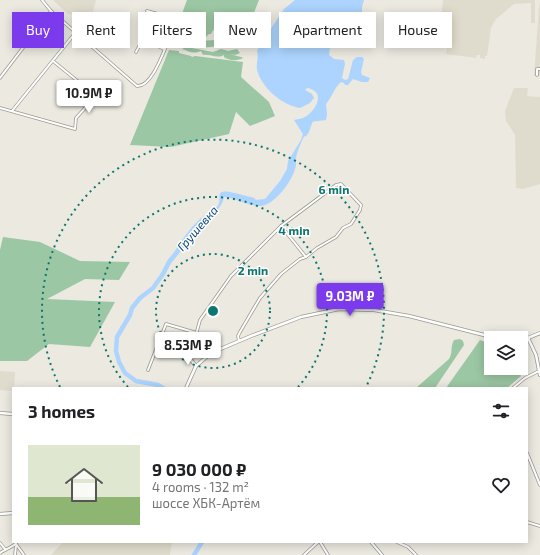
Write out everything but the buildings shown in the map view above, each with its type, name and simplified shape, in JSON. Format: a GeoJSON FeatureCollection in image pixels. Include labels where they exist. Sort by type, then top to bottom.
{"type":"FeatureCollection","features":[{"type":"Feature","properties":{"kind":"main road"},"geometry":{"type":"LineString","coordinates":[[186,387],[196,366],[211,353],[301,317],[339,310],[374,310],[409,316],[484,335]]}},
{"type":"Feature","properties":{"kind":"main road"},"geometry":{"type":"LineString","coordinates":[[540,333],[528,338],[539,361],[540,375]]}},
{"type":"Feature","properties":{"kind":"main road"},"geometry":{"type":"LineString","coordinates":[[196,366],[190,358],[190,354],[194,351],[199,351],[206,356]]}},
{"type":"Feature","properties":{"kind":"main road"},"geometry":{"type":"LineString","coordinates":[[0,413],[12,414]]}},
{"type":"Feature","properties":{"kind":"main road"},"geometry":{"type":"LineString","coordinates":[[0,514],[12,513]]}},
{"type":"Feature","properties":{"kind":"street"},"geometry":{"type":"LineString","coordinates":[[42,0],[51,11],[72,29]]}},
{"type":"Feature","properties":{"kind":"street"},"geometry":{"type":"LineString","coordinates":[[0,78],[51,11]]}},
{"type":"Feature","properties":{"kind":"street"},"geometry":{"type":"LineString","coordinates":[[12,111],[72,37]]}},
{"type":"Feature","properties":{"kind":"street"},"geometry":{"type":"LineString","coordinates":[[94,48],[137,86],[141,86],[153,74],[164,49],[142,39],[136,52]]}},
{"type":"Feature","properties":{"kind":"street"},"geometry":{"type":"LineString","coordinates":[[0,108],[74,129],[76,118],[96,96],[53,61]]}},
{"type":"Feature","properties":{"kind":"street"},"geometry":{"type":"LineString","coordinates":[[537,75],[537,69],[540,69]]}},
{"type":"Feature","properties":{"kind":"street"},"geometry":{"type":"LineString","coordinates":[[194,351],[194,342],[200,320],[231,276],[281,226],[336,185],[341,184],[361,205],[360,210],[351,224],[343,228],[336,237],[317,248],[306,257],[300,259],[281,274],[260,298],[238,336],[239,341]]}},
{"type":"Feature","properties":{"kind":"street"},"geometry":{"type":"LineString","coordinates":[[281,226],[306,257]]}},
{"type":"Feature","properties":{"kind":"street"},"geometry":{"type":"LineString","coordinates":[[148,370],[166,324],[196,333]]}},
{"type":"Feature","properties":{"kind":"street"},"geometry":{"type":"LineString","coordinates":[[514,387],[525,378],[539,371]]}},
{"type":"Feature","properties":{"kind":"street"},"geometry":{"type":"LineString","coordinates":[[528,455],[540,485]]}},
{"type":"Feature","properties":{"kind":"street"},"geometry":{"type":"LineString","coordinates":[[528,522],[540,526]]}},
{"type":"Feature","properties":{"kind":"street"},"geometry":{"type":"LineString","coordinates":[[0,543],[5,549]]}},
{"type":"Feature","properties":{"kind":"street"},"geometry":{"type":"LineString","coordinates":[[0,553],[16,543]]}},
{"type":"Feature","properties":{"kind":"street"},"geometry":{"type":"LineString","coordinates":[[15,555],[16,543]]}},
{"type":"Feature","properties":{"kind":"street"},"geometry":{"type":"LineString","coordinates":[[16,543],[24,555]]}},
{"type":"Feature","properties":{"kind":"street"},"geometry":{"type":"LineString","coordinates":[[304,555],[318,543]]}},
{"type":"Feature","properties":{"kind":"street"},"geometry":{"type":"LineString","coordinates":[[320,543],[326,555]]}},
{"type":"Feature","properties":{"kind":"street"},"geometry":{"type":"LineString","coordinates":[[372,543],[382,555]]}},
{"type":"Feature","properties":{"kind":"street"},"geometry":{"type":"LineString","coordinates":[[398,543],[408,547],[416,555]]}},
{"type":"Feature","properties":{"kind":"shaded area"},"geometry":{"type":"Polygon","coordinates":[[[53,0],[96,0],[93,12],[72,12],[72,15],[68,14],[53,0]]]}},
{"type":"Feature","properties":{"kind":"shaded area"},"geometry":{"type":"Polygon","coordinates":[[[443,0],[535,0],[535,23],[531,23],[531,3],[514,4],[495,20],[491,28],[487,56],[485,56],[485,59],[480,58],[480,55],[477,55],[476,58],[446,54],[447,48],[452,48],[452,12],[442,12],[443,0]]]}},
{"type":"Feature","properties":{"kind":"shaded area"},"geometry":{"type":"Polygon","coordinates":[[[540,3],[540,76],[534,76],[539,8],[540,3]]]}},
{"type":"Feature","properties":{"kind":"shaded area"},"geometry":{"type":"Polygon","coordinates":[[[514,88],[528,88],[527,96],[540,97],[540,184],[523,189],[516,188],[515,135],[506,121],[505,111],[514,88]]]}},
{"type":"Feature","properties":{"kind":"shaded area"},"geometry":{"type":"Polygon","coordinates":[[[0,371],[15,372],[14,387],[12,387],[12,391],[0,390],[0,371]]]}},
{"type":"Feature","properties":{"kind":"shaded area"},"geometry":{"type":"Polygon","coordinates":[[[62,543],[172,543],[170,555],[51,555],[62,543]]]}},
{"type":"Feature","properties":{"kind":"green space"},"geometry":{"type":"Polygon","coordinates":[[[187,0],[259,0],[254,12],[214,12],[214,28],[211,34],[206,37],[206,12],[183,12],[187,0]]]}},
{"type":"Feature","properties":{"kind":"green space"},"geometry":{"type":"Polygon","coordinates":[[[214,40],[214,47],[206,47],[206,41],[214,40]]]}},
{"type":"Feature","properties":{"kind":"green space"},"geometry":{"type":"Polygon","coordinates":[[[191,48],[213,52],[221,49],[228,51],[237,49],[240,53],[235,55],[229,54],[243,58],[234,60],[224,57],[224,55],[219,57],[203,55],[201,51],[189,52],[182,49],[191,48]]]}},
{"type":"Feature","properties":{"kind":"green space"},"geometry":{"type":"Polygon","coordinates":[[[169,50],[179,51],[179,53],[192,57],[195,56],[243,62],[241,77],[269,102],[275,116],[250,126],[236,112],[229,134],[171,147],[130,145],[169,50]]]}},
{"type":"Feature","properties":{"kind":"green space"},"geometry":{"type":"Polygon","coordinates":[[[3,237],[40,242],[80,261],[130,262],[119,280],[85,279],[47,299],[115,302],[90,347],[49,344],[27,361],[0,361],[0,250],[3,237]]]}},
{"type":"Feature","properties":{"kind":"green space"},"geometry":{"type":"Polygon","coordinates":[[[460,339],[463,341],[464,345],[436,387],[417,387],[449,359],[454,340],[460,339]]]}},
{"type":"Feature","properties":{"kind":"green space"},"geometry":{"type":"Polygon","coordinates":[[[480,340],[484,341],[484,375],[521,376],[508,387],[447,387],[480,340]]]}},
{"type":"Feature","properties":{"kind":"water"},"geometry":{"type":"Polygon","coordinates":[[[295,0],[364,0],[362,12],[282,12],[295,0]]]}},
{"type":"Feature","properties":{"kind":"water"},"geometry":{"type":"Polygon","coordinates":[[[279,16],[279,48],[331,48],[329,55],[334,59],[344,60],[345,64],[342,78],[345,80],[348,79],[353,60],[357,57],[362,57],[364,59],[361,72],[362,75],[370,78],[368,82],[353,79],[348,85],[341,82],[326,104],[326,120],[309,122],[296,156],[296,167],[282,192],[271,202],[260,206],[251,205],[224,197],[223,202],[217,210],[198,227],[182,245],[170,265],[169,262],[172,256],[190,230],[200,219],[218,205],[220,193],[234,193],[249,199],[265,199],[280,181],[287,169],[288,161],[301,140],[303,134],[294,120],[303,118],[312,111],[317,102],[317,93],[307,88],[305,90],[312,94],[314,98],[310,103],[300,108],[286,103],[274,95],[263,83],[257,70],[257,51],[258,48],[271,48],[271,28],[279,16]]]}},
{"type":"Feature","properties":{"kind":"waterway","name":"Грушевка"},"geometry":{"type":"LineString","coordinates":[[305,134],[313,118]]}},
{"type":"Feature","properties":{"kind":"waterway","name":"Грушевка"},"geometry":{"type":"LineString","coordinates":[[233,195],[253,200]]}},
{"type":"Feature","properties":{"kind":"waterway","name":"Грушевка"},"geometry":{"type":"LineString","coordinates":[[161,387],[136,381],[125,373],[119,362],[116,351],[117,337],[130,315],[132,308],[140,298],[153,288],[169,262],[199,226]]}},
{"type":"Feature","properties":{"kind":"waterway","name":"Грушевка"},"geometry":{"type":"LineString","coordinates":[[194,555],[201,543]]}}]}
